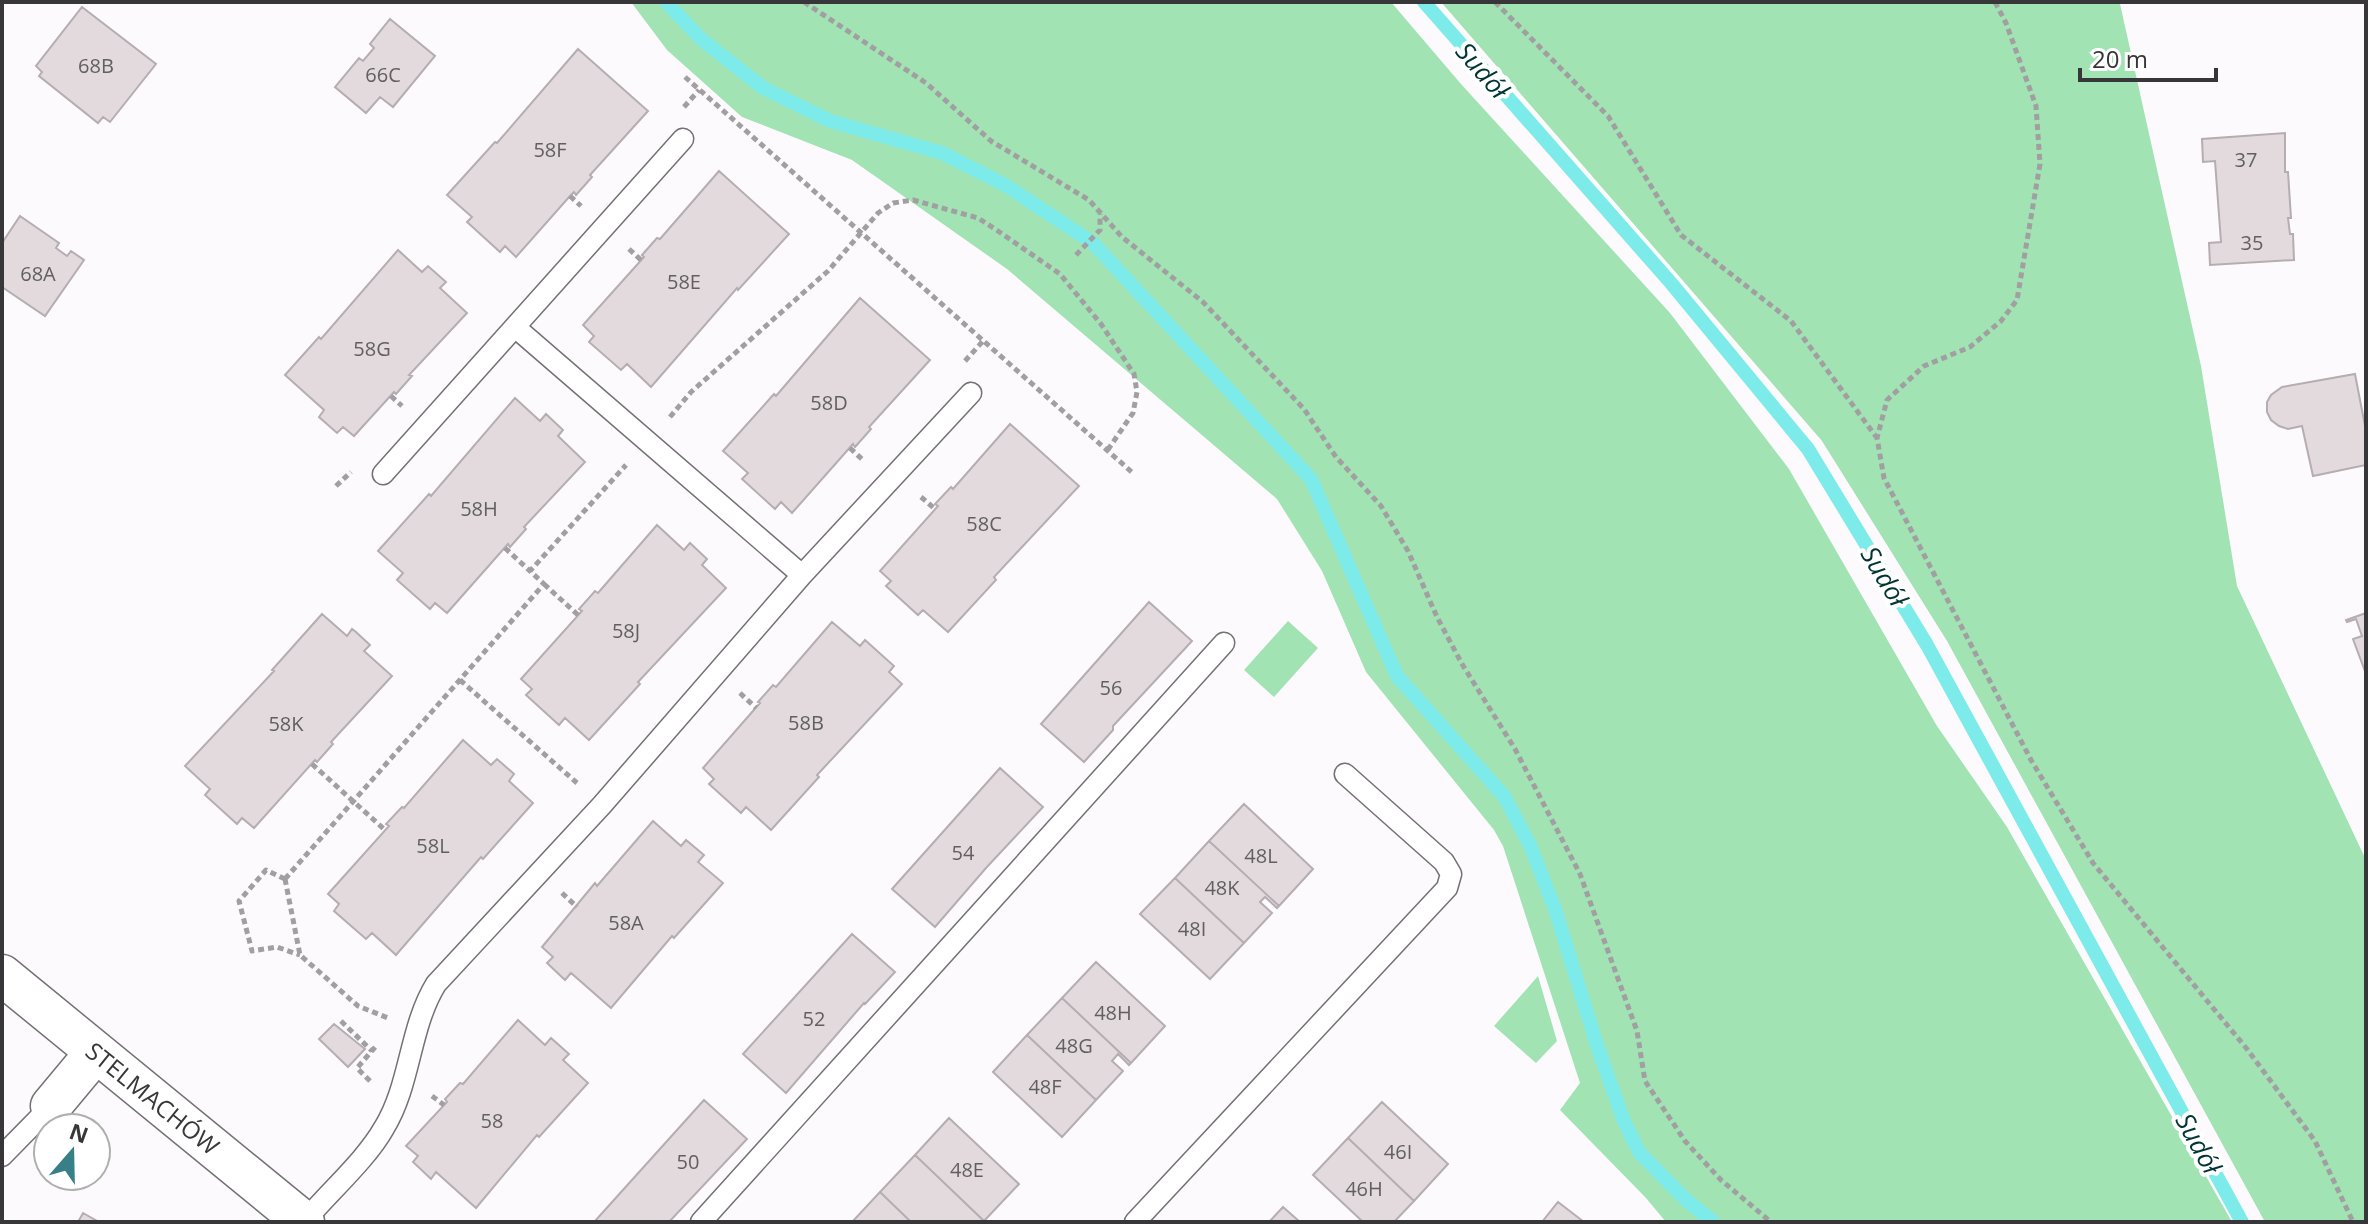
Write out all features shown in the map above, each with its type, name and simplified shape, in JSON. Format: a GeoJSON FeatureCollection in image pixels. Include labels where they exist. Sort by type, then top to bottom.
{"type":"FeatureCollection","features":[{"type":"Feature","properties":{"kind":"street","name":"STELMACHÓW"},"geometry":{"type":"LineString","coordinates":[[2,975],[304,1222]]}},
{"type":"Feature","properties":{"kind":"street"},"geometry":{"type":"LineString","coordinates":[[51,1106],[96,1052]]}},
{"type":"Feature","properties":{"kind":"lane"},"geometry":{"type":"LineString","coordinates":[[383,474],[683,139]]}},
{"type":"Feature","properties":{"kind":"lane"},"geometry":{"type":"LineString","coordinates":[[515,327],[802,575]]}},
{"type":"Feature","properties":{"kind":"lane"},"geometry":{"type":"LineString","coordinates":[[304,1222],[385,1128],[395,1105],[425,1001],[436,984],[602,805],[802,575],[971,393]]}},
{"type":"Feature","properties":{"kind":"lane"},"geometry":{"type":"LineString","coordinates":[[701,1222],[1224,643]]}},
{"type":"Feature","properties":{"kind":"lane"},"geometry":{"type":"LineString","coordinates":[[1135,1222],[1447,888],[1451,874],[1444,862],[1345,774]]}},
{"type":"Feature","properties":{"kind":"lane"},"geometry":{"type":"LineString","coordinates":[[2,1156],[51,1106]]}},
{"type":"Feature","properties":{"kind":"path"},"geometry":{"type":"LineString","coordinates":[[804,2],[926,83],[991,141],[1089,200],[1122,237],[1203,302],[1304,409],[1336,457],[1381,506],[1408,551],[1456,653],[1515,749],[1580,874],[1637,1031],[1645,1081],[1685,1141],[1721,1180],[1771,1222]]}},
{"type":"Feature","properties":{"kind":"path"},"geometry":{"type":"LineString","coordinates":[[1495,2],[1608,116],[1681,235],[1791,321],[1877,438]]}},
{"type":"Feature","properties":{"kind":"path"},"geometry":{"type":"LineString","coordinates":[[1995,2],[2006,23],[2036,106],[2040,164],[2017,300],[2001,321],[1970,347],[1924,366],[1887,400],[1877,438],[1884,478],[2031,760],[2093,863],[2247,1049],[2315,1141],[2353,1222]]}},
{"type":"Feature","properties":{"kind":"path"},"geometry":{"type":"LineString","coordinates":[[685,77],[1134,474]]}},
{"type":"Feature","properties":{"kind":"path"},"geometry":{"type":"LineString","coordinates":[[681,110],[699,90]]}},
{"type":"Feature","properties":{"kind":"path"},"geometry":{"type":"LineString","coordinates":[[665,422],[691,392],[828,271],[878,213],[893,203],[913,200],[978,218],[1060,274],[1101,324],[1134,374],[1137,392],[1133,413],[1107,451]]}},
{"type":"Feature","properties":{"kind":"path"},"geometry":{"type":"LineString","coordinates":[[1076,255],[1100,230],[1100,213]]}},
{"type":"Feature","properties":{"kind":"path"},"geometry":{"type":"LineString","coordinates":[[624,245],[641,260]]}},
{"type":"Feature","properties":{"kind":"path"},"geometry":{"type":"LineString","coordinates":[[966,360],[983,341]]}},
{"type":"Feature","properties":{"kind":"path"},"geometry":{"type":"LineString","coordinates":[[850,448],[871,467]]}},
{"type":"Feature","properties":{"kind":"path"},"geometry":{"type":"LineString","coordinates":[[530,571],[616,476]]}},
{"type":"Feature","properties":{"kind":"path"},"geometry":{"type":"LineString","coordinates":[[914,491],[935,509]]}},
{"type":"Feature","properties":{"kind":"path"},"geometry":{"type":"LineString","coordinates":[[505,548],[578,615]]}},
{"type":"Feature","properties":{"kind":"path"},"geometry":{"type":"LineString","coordinates":[[285,879],[544,584]]}},
{"type":"Feature","properties":{"kind":"path"},"geometry":{"type":"LineString","coordinates":[[460,680],[602,805]]}},
{"type":"Feature","properties":{"kind":"path"},"geometry":{"type":"LineString","coordinates":[[737,689],[756,708]]}},
{"type":"Feature","properties":{"kind":"path"},"geometry":{"type":"LineString","coordinates":[[312,764],[385,830]]}},
{"type":"Feature","properties":{"kind":"path"},"geometry":{"type":"LineString","coordinates":[[285,879],[266,870],[239,901],[252,951],[277,947],[300,955],[358,1006],[394,1020]]}},
{"type":"Feature","properties":{"kind":"path"},"geometry":{"type":"LineString","coordinates":[[285,879],[300,955]]}},
{"type":"Feature","properties":{"kind":"path"},"geometry":{"type":"LineString","coordinates":[[558,889],[577,907]]}},
{"type":"Feature","properties":{"kind":"path"},"geometry":{"type":"LineString","coordinates":[[341,1021],[372,1051]]}},
{"type":"Feature","properties":{"kind":"path"},"geometry":{"type":"LineString","coordinates":[[371,1082],[357,1068],[381,1042]]}},
{"type":"Feature","properties":{"kind":"green space"},"geometry":{"type":"Polygon","coordinates":[[[631,2],[1391,2],[1461,84],[1670,313],[1789,469],[1937,726],[2007,827],[2232,1222],[1666,1222],[1560,1110],[1580,1083],[1503,846],[1494,830],[1366,672],[1322,571],[1277,499],[1007,269],[852,160],[742,117],[667,50],[631,2]]]}},
{"type":"Feature","properties":{"kind":"green space"},"geometry":{"type":"Polygon","coordinates":[[[1441,2],[2120,4],[2201,366],[2237,586],[2366,860],[2366,1222],[2265,1222],[1947,641],[1822,441],[1441,2]]]}},
{"type":"Feature","properties":{"kind":"green space"},"geometry":{"type":"Polygon","coordinates":[[[1288,621],[1318,648],[1274,697],[1244,670],[1288,621]]]}},
{"type":"Feature","properties":{"kind":"green space"},"geometry":{"type":"Polygon","coordinates":[[[1538,976],[1557,1041],[1536,1063],[1494,1026],[1538,976]]]}},
{"type":"Feature","properties":{"kind":"building"},"geometry":{"type":"Polygon","coordinates":[[[82,7],[156,64],[110,122],[103,117],[98,123],[39,76],[42,72],[36,66],[82,7]]]}},
{"type":"Feature","properties":{"kind":"building"},"geometry":{"type":"Polygon","coordinates":[[[390,19],[435,56],[393,107],[380,97],[366,113],[335,87],[359,58],[363,61],[374,48],[370,44],[390,19]]]}},
{"type":"Feature","properties":{"kind":"building"},"geometry":{"type":"Polygon","coordinates":[[[578,49],[648,111],[576,195],[574,192],[570,196],[516,257],[505,246],[500,252],[467,222],[472,217],[447,195],[497,143],[578,49]]]}},
{"type":"Feature","properties":{"kind":"building"},"geometry":{"type":"Polygon","coordinates":[[[2285,133],[2285,172],[2288,172],[2291,218],[2288,218],[2290,234],[2293,234],[2294,260],[2210,265],[2209,243],[2221,242],[2215,161],[2203,162],[2202,139],[2285,133]]]}},
{"type":"Feature","properties":{"kind":"building"},"geometry":{"type":"Polygon","coordinates":[[[719,171],[789,234],[737,288],[651,387],[627,364],[621,370],[589,342],[594,336],[583,325],[719,171]]]}},
{"type":"Feature","properties":{"kind":"building"},"geometry":{"type":"Polygon","coordinates":[[[20,216],[59,243],[56,248],[67,256],[71,251],[84,260],[45,316],[2,287],[2,243],[20,216]]]}},
{"type":"Feature","properties":{"kind":"building"},"geometry":{"type":"Polygon","coordinates":[[[398,250],[422,272],[428,266],[446,282],[440,288],[467,313],[409,375],[412,376],[396,394],[394,392],[354,436],[343,427],[337,433],[319,417],[324,410],[285,375],[319,337],[321,339],[398,250]]]}},
{"type":"Feature","properties":{"kind":"building"},"geometry":{"type":"Polygon","coordinates":[[[860,298],[930,360],[869,427],[871,429],[855,447],[853,444],[792,513],[781,502],[775,509],[742,479],[748,473],[723,451],[774,394],[776,396],[860,298]]]}},
{"type":"Feature","properties":{"kind":"building"},"geometry":{"type":"Polygon","coordinates":[[[2355,374],[2366,431],[2366,465],[2313,476],[2302,426],[2288,429],[2279,426],[2267,412],[2267,402],[2282,387],[2355,374]]]}},
{"type":"Feature","properties":{"kind":"building"},"geometry":{"type":"Polygon","coordinates":[[[515,398],[540,421],[546,414],[563,430],[558,436],[585,462],[447,613],[435,603],[430,609],[397,580],[403,573],[378,551],[429,494],[431,496],[515,398]]]}},
{"type":"Feature","properties":{"kind":"building"},"geometry":{"type":"Polygon","coordinates":[[[1010,424],[1079,486],[994,577],[996,580],[948,632],[923,610],[918,615],[886,586],[891,581],[880,571],[938,506],[935,504],[951,487],[953,489],[1010,424]]]}},
{"type":"Feature","properties":{"kind":"building"},"geometry":{"type":"Polygon","coordinates":[[[657,525],[684,550],[690,543],[707,559],[702,565],[726,588],[638,682],[640,684],[589,740],[565,718],[559,725],[526,695],[532,689],[521,679],[582,611],[579,609],[595,591],[598,593],[657,525]]]}},
{"type":"Feature","properties":{"kind":"building"},"geometry":{"type":"Polygon","coordinates":[[[1149,602],[1192,641],[1084,762],[1041,724],[1149,602]]]}},
{"type":"Feature","properties":{"kind":"building"},"geometry":{"type":"Polygon","coordinates":[[[2366,613],[2366,674],[2353,639],[2362,636],[2356,619],[2346,620],[2366,613]]]}},
{"type":"Feature","properties":{"kind":"building"},"geometry":{"type":"Polygon","coordinates":[[[322,614],[347,636],[352,629],[356,632],[370,645],[364,651],[392,676],[254,828],[242,818],[237,824],[205,795],[210,789],[185,766],[274,671],[322,614]]]}},
{"type":"Feature","properties":{"kind":"building"},"geometry":{"type":"Polygon","coordinates":[[[832,622],[860,646],[865,640],[894,666],[889,672],[902,684],[817,775],[819,777],[771,830],[746,807],[741,813],[709,784],[714,779],[703,768],[773,685],[776,687],[832,622]]]}},
{"type":"Feature","properties":{"kind":"building"},"geometry":{"type":"Polygon","coordinates":[[[463,740],[491,765],[497,759],[514,774],[509,781],[533,803],[483,859],[481,857],[396,955],[372,933],[366,939],[334,911],[339,904],[328,894],[389,826],[386,824],[404,808],[463,740]]]}},
{"type":"Feature","properties":{"kind":"building"},"geometry":{"type":"Polygon","coordinates":[[[1000,768],[1043,807],[935,927],[892,889],[1000,768]]]}},
{"type":"Feature","properties":{"kind":"building"},"geometry":{"type":"Polygon","coordinates":[[[1244,804],[1313,869],[1279,906],[1209,841],[1244,804]]]}},
{"type":"Feature","properties":{"kind":"building"},"geometry":{"type":"Polygon","coordinates":[[[653,821],[681,846],[686,840],[704,855],[698,862],[723,883],[674,938],[672,936],[611,1008],[571,973],[565,980],[547,963],[553,957],[542,947],[595,883],[597,886],[653,821]]]}},
{"type":"Feature","properties":{"kind":"building"},"geometry":{"type":"Polygon","coordinates":[[[1209,841],[1279,906],[1277,908],[1265,897],[1260,902],[1272,913],[1244,943],[1175,878],[1209,841]]]}},
{"type":"Feature","properties":{"kind":"building"},"geometry":{"type":"Polygon","coordinates":[[[1175,878],[1244,943],[1210,979],[1140,914],[1175,878]]]}},
{"type":"Feature","properties":{"kind":"building"},"geometry":{"type":"Polygon","coordinates":[[[852,934],[895,972],[786,1093],[743,1054],[852,934]]]}},
{"type":"Feature","properties":{"kind":"building"},"geometry":{"type":"Polygon","coordinates":[[[1096,962],[1165,1026],[1131,1063],[1062,998],[1096,962]]]}},
{"type":"Feature","properties":{"kind":"building"},"geometry":{"type":"Polygon","coordinates":[[[1062,998],[1131,1063],[1129,1065],[1118,1054],[1112,1061],[1123,1071],[1096,1100],[1027,1035],[1062,998]]]}},
{"type":"Feature","properties":{"kind":"building"},"geometry":{"type":"Polygon","coordinates":[[[518,1020],[545,1045],[551,1038],[569,1054],[563,1060],[588,1083],[539,1137],[537,1135],[476,1208],[436,1172],[431,1179],[413,1162],[418,1156],[406,1146],[518,1020]]]}},
{"type":"Feature","properties":{"kind":"building"},"geometry":{"type":"Polygon","coordinates":[[[334,1024],[365,1049],[348,1067],[319,1039],[334,1024]]]}},
{"type":"Feature","properties":{"kind":"building"},"geometry":{"type":"Polygon","coordinates":[[[1027,1035],[1096,1100],[1062,1137],[993,1072],[1027,1035]]]}},
{"type":"Feature","properties":{"kind":"building"},"geometry":{"type":"Polygon","coordinates":[[[704,1100],[747,1139],[669,1222],[595,1221],[704,1100]]]}},
{"type":"Feature","properties":{"kind":"building"},"geometry":{"type":"Polygon","coordinates":[[[1382,1102],[1448,1164],[1414,1201],[1348,1138],[1382,1102]]]}},
{"type":"Feature","properties":{"kind":"building"},"geometry":{"type":"Polygon","coordinates":[[[949,1118],[1019,1184],[984,1221],[915,1155],[949,1118]]]}},
{"type":"Feature","properties":{"kind":"building"},"geometry":{"type":"Polygon","coordinates":[[[1348,1138],[1414,1201],[1394,1222],[1363,1222],[1313,1175],[1348,1138]]]}},
{"type":"Feature","properties":{"kind":"building"},"geometry":{"type":"Polygon","coordinates":[[[915,1155],[984,1222],[911,1222],[880,1192],[915,1155]]]}},
{"type":"Feature","properties":{"kind":"building"},"geometry":{"type":"Polygon","coordinates":[[[880,1192],[911,1222],[852,1222],[880,1192]]]}},
{"type":"Feature","properties":{"kind":"building"},"geometry":{"type":"Polygon","coordinates":[[[1558,1202],[1584,1222],[1542,1222],[1558,1202]]]}},
{"type":"Feature","properties":{"kind":"building"},"geometry":{"type":"Polygon","coordinates":[[[1283,1207],[1300,1222],[1269,1222],[1283,1207]]]}},
{"type":"Feature","properties":{"kind":"building"},"geometry":{"type":"Polygon","coordinates":[[[83,1213],[99,1222],[78,1222],[83,1213]]]}},
{"type":"Feature","properties":{"kind":"waterway"},"geometry":{"type":"LineString","coordinates":[[666,2],[701,39],[763,88],[830,121],[942,153],[1005,185],[1093,243],[1311,479],[1397,676],[1504,796],[1530,845],[1555,909],[1623,1119],[1639,1152],[1684,1198],[1713,1222]]}},
{"type":"Feature","properties":{"kind":"waterway","name":"Sudół"},"geometry":{"type":"LineString","coordinates":[[1424,2],[1671,283],[1808,449],[1927,645],[2242,1222]]}}]}
